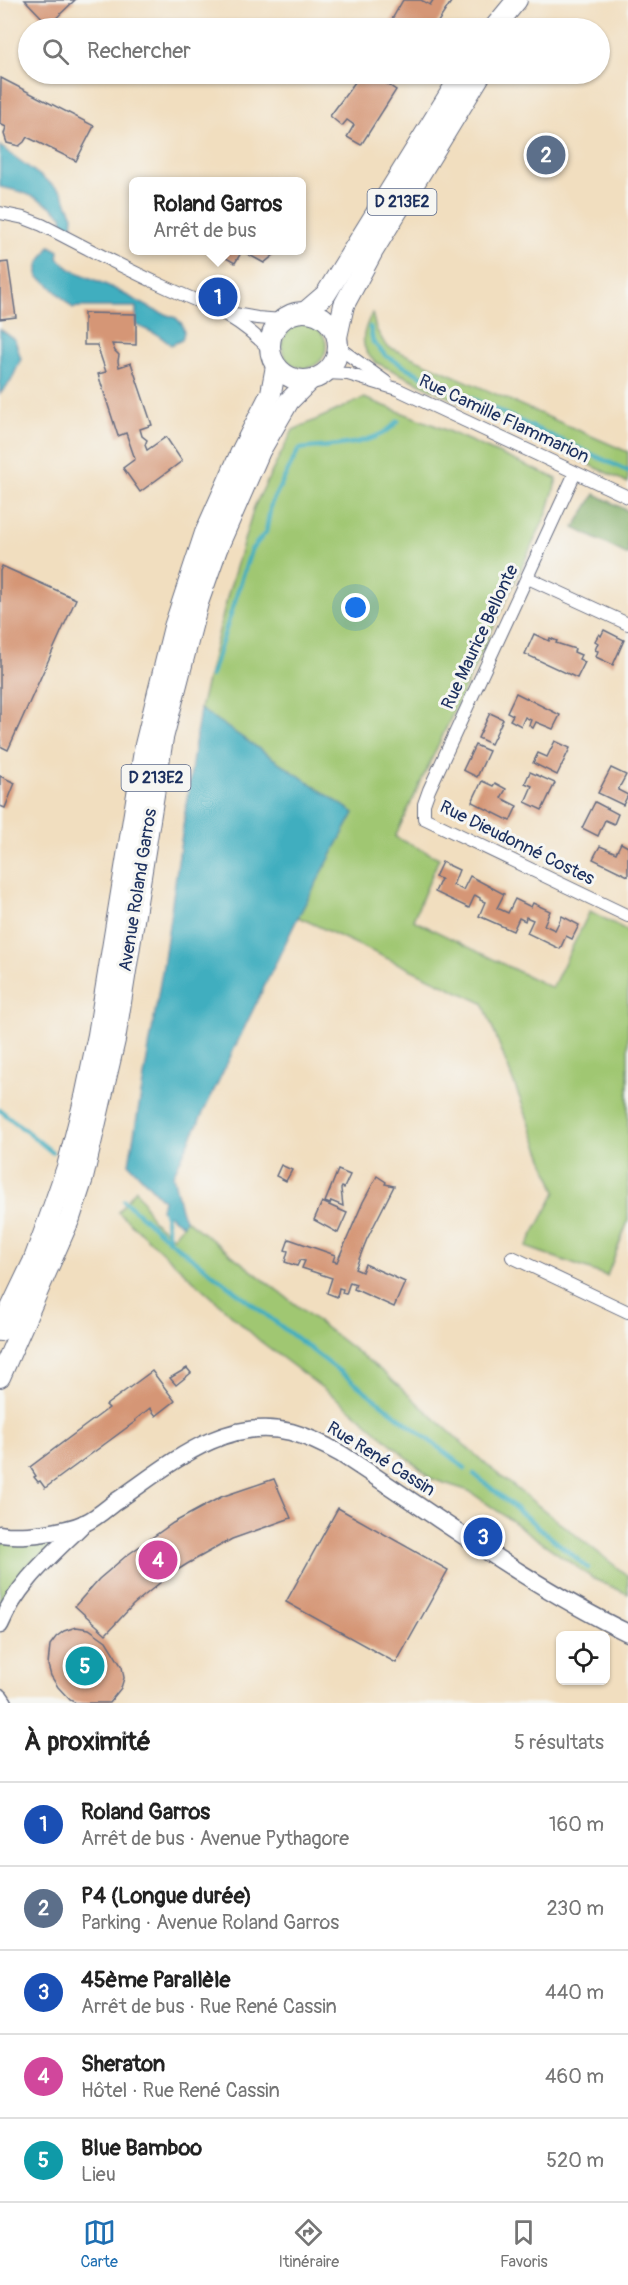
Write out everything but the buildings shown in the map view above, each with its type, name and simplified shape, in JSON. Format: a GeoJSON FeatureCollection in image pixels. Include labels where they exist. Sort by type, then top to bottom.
{"type":"FeatureCollection","features":[{"type":"Feature","properties":{"kind":"main road"},"geometry":{"type":"LineString","coordinates":[[502,18],[517,0]]}},
{"type":"Feature","properties":{"kind":"main road"},"geometry":{"type":"LineString","coordinates":[[518,18],[532,0]]}},
{"type":"Feature","properties":{"kind":"main road","name":"D 213E2"},"geometry":{"type":"LineString","coordinates":[[305,312],[326,294],[456,84]]}},
{"type":"Feature","properties":{"kind":"main road","name":"D 213E2"},"geometry":{"type":"LineString","coordinates":[[338,342],[344,304],[373,251],[475,84]]}},
{"type":"Feature","properties":{"kind":"main road"},"geometry":{"type":"LineString","coordinates":[[297,312],[305,312],[325,319],[338,342],[337,357],[318,377],[291,378],[273,358],[272,334],[282,320],[297,312]]}},
{"type":"Feature","properties":{"kind":"main road","name":"Avenue Roland Garros"},"geometry":{"type":"LineString","coordinates":[[0,1331],[33,1262],[60,1189],[85,1097],[98,1035],[145,745],[161,675],[189,578],[205,533],[241,452],[271,393],[273,358]]}},
{"type":"Feature","properties":{"kind":"main road","name":"Avenue Roland Garros"},"geometry":{"type":"LineString","coordinates":[[0,1377],[70,1218],[95,1130],[115,1040],[163,738],[198,603],[217,549],[260,451],[289,401],[318,377]]}},
{"type":"Feature","properties":{"kind":"street"},"geometry":{"type":"LineString","coordinates":[[0,213],[42,225],[158,284],[222,311],[282,320]]}},
{"type":"Feature","properties":{"kind":"street"},"geometry":{"type":"LineString","coordinates":[[222,311],[252,332],[273,358]]}},
{"type":"Feature","properties":{"kind":"street","name":"Rue Camille Flammarion"},"geometry":{"type":"LineString","coordinates":[[338,342],[397,390]]}},
{"type":"Feature","properties":{"kind":"street","name":"Rue Camille Flammarion"},"geometry":{"type":"LineString","coordinates":[[318,377],[348,374],[397,390],[628,497]]}},
{"type":"Feature","properties":{"kind":"street","name":"Rue Maurice Bellonte"},"geometry":{"type":"LineString","coordinates":[[424,818],[424,804],[429,790],[575,473]]}},
{"type":"Feature","properties":{"kind":"street"},"geometry":{"type":"LineString","coordinates":[[528,578],[628,624]]}},
{"type":"Feature","properties":{"kind":"street","name":"Rue Dieudonné Costes"},"geometry":{"type":"LineString","coordinates":[[424,818],[628,916]]}},
{"type":"Feature","properties":{"kind":"street"},"geometry":{"type":"LineString","coordinates":[[23,1326],[63,1198],[60,1189]]}},
{"type":"Feature","properties":{"kind":"street"},"geometry":{"type":"LineString","coordinates":[[512,1257],[628,1312]]}},
{"type":"Feature","properties":{"kind":"street","name":"Rue René Cassin"},"geometry":{"type":"LineString","coordinates":[[0,1534],[11,1536],[32,1534],[85,1523],[192,1450],[215,1438],[248,1430],[290,1432],[311,1439],[341,1454],[547,1589],[628,1633]]}},
{"type":"Feature","properties":{"kind":"street"},"geometry":{"type":"LineString","coordinates":[[0,1625],[13,1598],[28,1577],[85,1523]]}},
{"type":"Feature","properties":{"kind":"street"},"geometry":{"type":"LineString","coordinates":[[0,1697],[4,1703]]}},
{"type":"Feature","properties":{"kind":"green space"},"geometry":{"type":"Polygon","coordinates":[[[372,313],[376,329],[386,346],[628,452],[628,483],[375,362],[366,350],[363,338],[372,313]]]}},
{"type":"Feature","properties":{"kind":"green space"},"geometry":{"type":"Polygon","coordinates":[[[304,324],[319,331],[326,346],[319,361],[304,368],[289,361],[282,346],[289,331],[304,324]]]}},
{"type":"Feature","properties":{"kind":"green space"},"geometry":{"type":"Polygon","coordinates":[[[364,398],[434,425],[557,479],[547,513],[395,837],[439,858],[413,920],[552,988],[590,911],[628,931],[628,1221],[607,1276],[526,1247],[556,1192],[483,1003],[298,917],[354,813],[200,709],[228,594],[254,507],[293,430],[364,398]]]}},
{"type":"Feature","properties":{"kind":"green space"},"geometry":{"type":"Polygon","coordinates":[[[595,494],[628,511],[628,555],[574,528],[595,494]]]}},
{"type":"Feature","properties":{"kind":"green space"},"geometry":{"type":"Polygon","coordinates":[[[136,1189],[153,1221],[173,1237],[185,1219],[383,1372],[489,1467],[628,1576],[628,1594],[594,1579],[469,1491],[432,1479],[353,1411],[260,1341],[118,1212],[136,1189]]]}},
{"type":"Feature","properties":{"kind":"green space"},"geometry":{"type":"Polygon","coordinates":[[[51,1539],[55,1544],[0,1614],[0,1547],[3,1542],[10,1544],[51,1539]]]}},
{"type":"Feature","properties":{"kind":"water"},"geometry":{"type":"Polygon","coordinates":[[[0,146],[62,192],[73,216],[72,229],[63,225],[62,216],[56,210],[41,201],[0,187],[0,146]]]}},
{"type":"Feature","properties":{"kind":"water"},"geometry":{"type":"Polygon","coordinates":[[[50,246],[59,251],[58,258],[70,269],[111,287],[156,311],[176,318],[182,324],[184,332],[182,340],[171,345],[158,335],[136,325],[136,307],[73,308],[38,277],[38,265],[50,246]]]}},
{"type":"Feature","properties":{"kind":"water"},"geometry":{"type":"Polygon","coordinates":[[[0,329],[15,340],[21,359],[11,381],[0,394],[0,329]]]}},
{"type":"Feature","properties":{"kind":"water"},"geometry":{"type":"Polygon","coordinates":[[[200,709],[354,813],[298,917],[173,1175],[185,1219],[183,1225],[161,1210],[163,1200],[129,1164],[163,966],[200,709]]]}},
{"type":"Feature","properties":{"kind":"waterway"},"geometry":{"type":"LineString","coordinates":[[370,327],[373,342],[386,356],[418,374],[628,471]]}},
{"type":"Feature","properties":{"kind":"waterway"},"geometry":{"type":"LineString","coordinates":[[211,676],[251,550],[266,532],[271,504],[299,449],[365,440],[389,430],[398,421]]}},
{"type":"Feature","properties":{"kind":"waterway"},"geometry":{"type":"LineString","coordinates":[[0,1110],[52,1152]]}},
{"type":"Feature","properties":{"kind":"waterway"},"geometry":{"type":"LineString","coordinates":[[124,1201],[169,1240],[465,1468]]}},
{"type":"Feature","properties":{"kind":"waterway"},"geometry":{"type":"LineString","coordinates":[[164,1207],[169,1240]]}},
{"type":"Feature","properties":{"kind":"waterway"},"geometry":{"type":"LineString","coordinates":[[474,1474],[588,1568]]}},
{"type":"Feature","properties":{"kind":"place","name":"P4 (Longue durée)"},"geometry":{"type":"Point","coordinates":[546,155]}},
{"type":"Feature","properties":{"kind":"place","name":"Roland Garros"},"geometry":{"type":"Point","coordinates":[218,297]}},
{"type":"Feature","properties":{"kind":"place","name":"45ème Parallèle"},"geometry":{"type":"Point","coordinates":[483,1537]}},
{"type":"Feature","properties":{"kind":"place","name":"Sheraton"},"geometry":{"type":"Point","coordinates":[158,1560]}},
{"type":"Feature","properties":{"kind":"place","name":"Blue Bamboo"},"geometry":{"type":"Point","coordinates":[85,1666]}}]}
